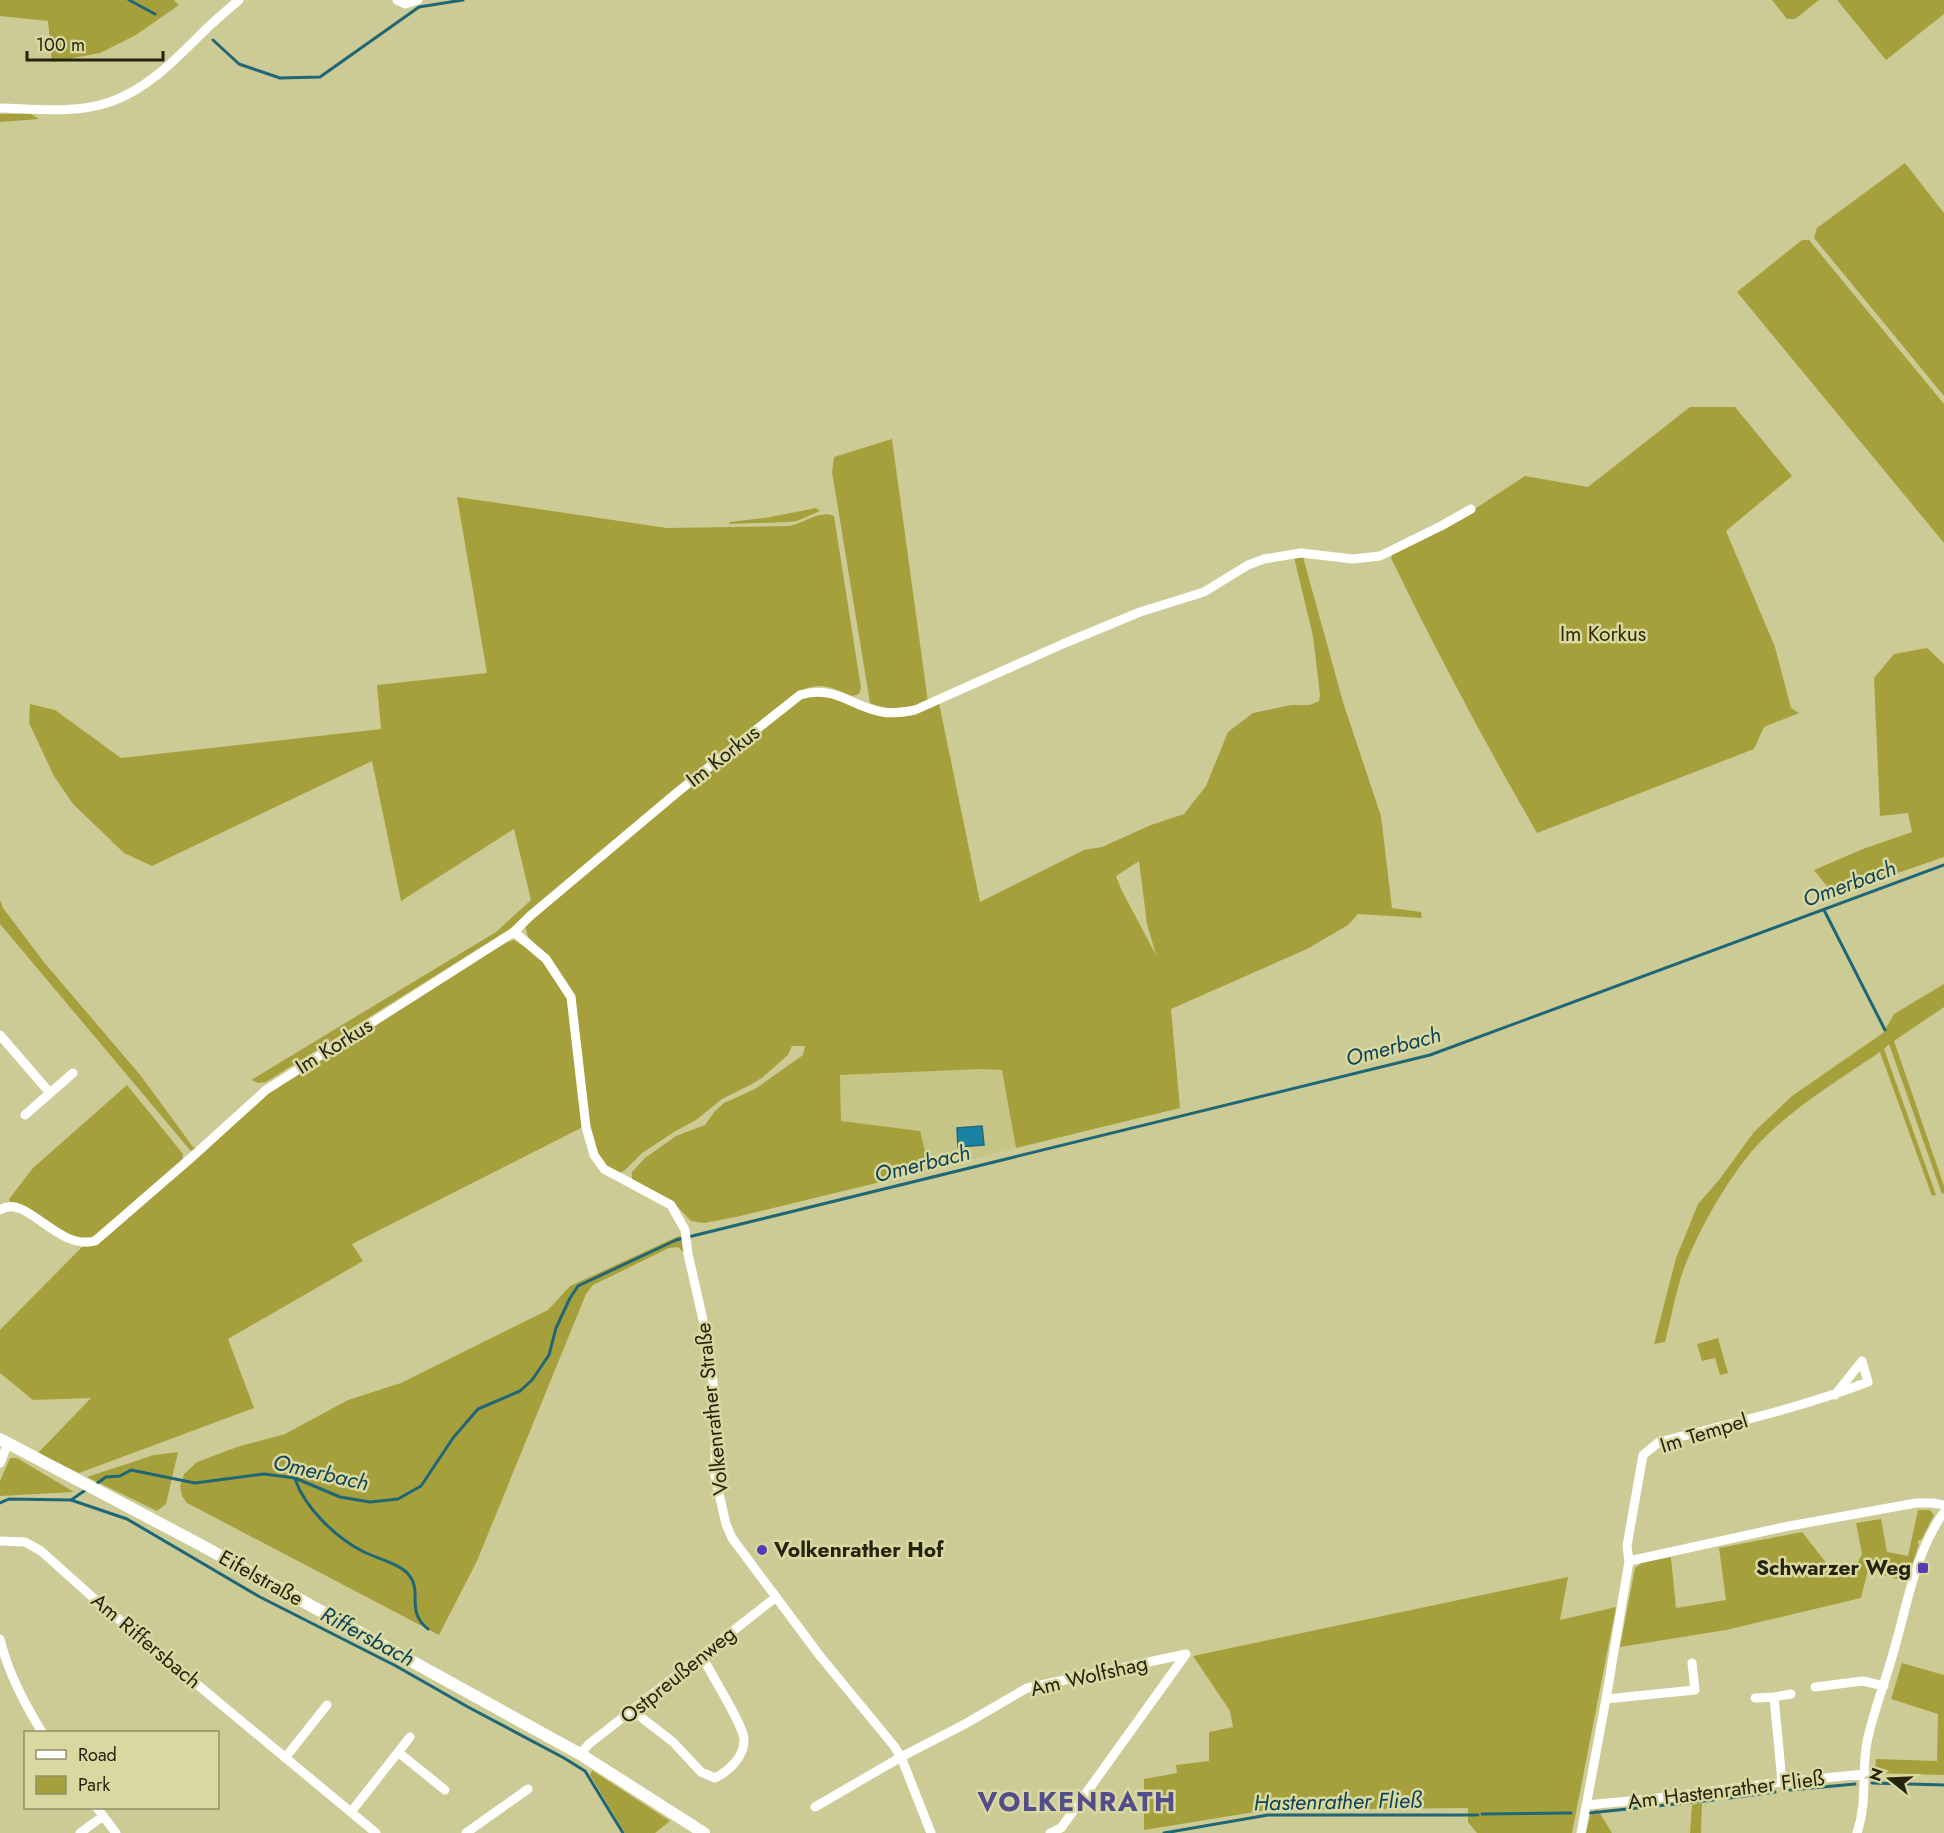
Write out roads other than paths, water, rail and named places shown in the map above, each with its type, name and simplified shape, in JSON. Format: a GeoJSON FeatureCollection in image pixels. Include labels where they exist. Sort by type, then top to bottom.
{"type":"FeatureCollection","features":[{"type":"Feature","properties":{"kind":"main road","name":"Eifelstraße"},"geometry":{"type":"LineString","coordinates":[[4,1441],[210,1550],[580,1754],[704,1833]]}},
{"type":"Feature","properties":{"kind":"street"},"geometry":{"type":"LineString","coordinates":[[0,108],[48,110],[80,108],[109,102],[129,94],[167,68],[239,0]]}},
{"type":"Feature","properties":{"kind":"street"},"geometry":{"type":"LineString","coordinates":[[397,0],[405,4],[418,0]]}},
{"type":"Feature","properties":{"kind":"street","name":"Im Korkus"},"geometry":{"type":"LineString","coordinates":[[0,1210],[11,1206],[21,1209],[72,1241],[86,1243],[101,1237],[266,1090],[514,932],[539,908],[680,790],[800,695],[813,691],[826,692],[884,712],[900,713],[915,710],[1130,616],[1204,592],[1264,559],[1301,554],[1353,560],[1380,556],[1471,509]]}},
{"type":"Feature","properties":{"kind":"street","name":"Volkenrather Straße"},"geometry":{"type":"LineString","coordinates":[[514,932],[546,959],[570,997],[585,1127],[594,1155],[604,1168],[671,1205],[687,1238],[688,1254],[708,1342],[715,1399],[715,1476],[726,1524],[732,1538],[820,1656],[894,1746],[901,1757],[931,1833]]}},
{"type":"Feature","properties":{"kind":"street"},"geometry":{"type":"LineString","coordinates":[[0,1035],[50,1093]]}},
{"type":"Feature","properties":{"kind":"street"},"geometry":{"type":"LineString","coordinates":[[25,1115],[73,1072]]}},
{"type":"Feature","properties":{"kind":"street","name":"Im Tempel"},"geometry":{"type":"LineString","coordinates":[[1581,1833],[1629,1561],[1627,1546],[1643,1455],[1659,1442],[1835,1395]]}},
{"type":"Feature","properties":{"kind":"street"},"geometry":{"type":"LineString","coordinates":[[0,1463],[4,1441]]}},
{"type":"Feature","properties":{"kind":"street"},"geometry":{"type":"LineString","coordinates":[[1629,1561],[1784,1527],[1916,1503],[1944,1505]]}},
{"type":"Feature","properties":{"kind":"street"},"geometry":{"type":"LineString","coordinates":[[1857,1833],[1863,1807],[1867,1741],[1917,1566],[1932,1529],[1944,1512]]}},
{"type":"Feature","properties":{"kind":"street","name":"Am Riffersbach"},"geometry":{"type":"LineString","coordinates":[[0,1540],[25,1542],[41,1551],[98,1602],[376,1833]]}},
{"type":"Feature","properties":{"kind":"street","name":"Ostpreußenweg"},"geometry":{"type":"LineString","coordinates":[[580,1754],[589,1744],[776,1597]]}},
{"type":"Feature","properties":{"kind":"street"},"geometry":{"type":"LineString","coordinates":[[0,1639],[5,1660],[24,1703],[41,1731]]}},
{"type":"Feature","properties":{"kind":"street","name":"Am Wolfshag"},"geometry":{"type":"LineString","coordinates":[[901,1757],[1027,1688],[1186,1654],[1060,1828],[1050,1833]]}},
{"type":"Feature","properties":{"kind":"street"},"geometry":{"type":"LineString","coordinates":[[633,1711],[673,1742],[701,1772],[710,1778],[726,1773],[737,1760],[743,1747],[744,1737],[702,1656]]}},
{"type":"Feature","properties":{"kind":"street"},"geometry":{"type":"LineString","coordinates":[[1692,1663],[1696,1702]]}},
{"type":"Feature","properties":{"kind":"street"},"geometry":{"type":"LineString","coordinates":[[1815,1687],[1863,1681],[1884,1686]]}},
{"type":"Feature","properties":{"kind":"street"},"geometry":{"type":"LineString","coordinates":[[1606,1699],[1695,1690]]}},
{"type":"Feature","properties":{"kind":"street"},"geometry":{"type":"LineString","coordinates":[[1755,1698],[1791,1694]]}},
{"type":"Feature","properties":{"kind":"street"},"geometry":{"type":"LineString","coordinates":[[1773,1697],[1782,1782]]}},
{"type":"Feature","properties":{"kind":"street"},"geometry":{"type":"LineString","coordinates":[[285,1758],[327,1705]]}},
{"type":"Feature","properties":{"kind":"street"},"geometry":{"type":"LineString","coordinates":[[351,1812],[411,1737]]}},
{"type":"Feature","properties":{"kind":"street"},"geometry":{"type":"LineString","coordinates":[[398,1752],[445,1790]]}},
{"type":"Feature","properties":{"kind":"street"},"geometry":{"type":"LineString","coordinates":[[815,1807],[901,1757]]}},
{"type":"Feature","properties":{"kind":"street","name":"Am Hastenrather Fließ"},"geometry":{"type":"LineString","coordinates":[[1587,1804],[1650,1799],[1864,1774]]}},
{"type":"Feature","properties":{"kind":"street"},"geometry":{"type":"LineString","coordinates":[[466,1833],[528,1789]]}},
{"type":"Feature","properties":{"kind":"street"},"geometry":{"type":"LineString","coordinates":[[98,1809],[116,1833]]}},
{"type":"Feature","properties":{"kind":"street"},"geometry":{"type":"LineString","coordinates":[[80,1833],[103,1816]]}},
{"type":"Feature","properties":{"kind":"water"},"geometry":{"type":"Polygon","coordinates":[[[982,1126],[984,1145],[958,1147],[957,1128],[982,1126]]]}},
{"type":"Feature","properties":{"kind":"waterway"},"geometry":{"type":"LineString","coordinates":[[129,0],[155,14]]}},
{"type":"Feature","properties":{"kind":"waterway"},"geometry":{"type":"LineString","coordinates":[[213,40],[239,64],[280,78],[320,77],[419,7],[463,0]]}},
{"type":"Feature","properties":{"kind":"waterway","name":"Omerbach"},"geometry":{"type":"LineString","coordinates":[[96,1484],[106,1477],[120,1476],[131,1470],[195,1483],[264,1474],[295,1478],[340,1497],[370,1502],[398,1499],[421,1486],[453,1438],[478,1409],[520,1391],[532,1380],[549,1355],[556,1328],[578,1286],[676,1240],[1430,1055],[1944,865]]}},
{"type":"Feature","properties":{"kind":"waterway"},"geometry":{"type":"LineString","coordinates":[[1824,910],[1885,1030]]}},
{"type":"Feature","properties":{"kind":"waterway"},"geometry":{"type":"LineString","coordinates":[[295,1479],[306,1501],[332,1530],[353,1546],[394,1564],[409,1575],[415,1588],[417,1615],[428,1629]]}},
{"type":"Feature","properties":{"kind":"waterway","name":"Omerbach"},"geometry":{"type":"LineString","coordinates":[[0,1503],[9,1499],[71,1500],[87,1489]]}},
{"type":"Feature","properties":{"kind":"waterway","name":"Riffersbach"},"geometry":{"type":"LineString","coordinates":[[71,1500],[127,1519],[260,1597],[396,1666],[564,1758],[585,1771],[623,1833]]}},
{"type":"Feature","properties":{"kind":"waterway","name":"Hastenrather Fließ"},"geometry":{"type":"LineString","coordinates":[[1872,1783],[1944,1785]]}},
{"type":"Feature","properties":{"kind":"waterway","name":"Hastenrather Fließ"},"geometry":{"type":"LineString","coordinates":[[1790,1790],[1855,1784]]}},
{"type":"Feature","properties":{"kind":"waterway","name":"Hastenrather Fließ"},"geometry":{"type":"LineString","coordinates":[[1729,1798],[1775,1792]]}},
{"type":"Feature","properties":{"kind":"waterway","name":"Hastenrather Fließ"},"geometry":{"type":"LineString","coordinates":[[1589,1813],[1714,1800]]}},
{"type":"Feature","properties":{"kind":"waterway","name":"Hastenrather Fließ"},"geometry":{"type":"LineString","coordinates":[[1482,1814],[1571,1813]]}},
{"type":"Feature","properties":{"kind":"waterway","name":"Hastenrather Fließ"},"geometry":{"type":"LineString","coordinates":[[1164,1833],[1268,1815],[1478,1815]]}},
{"type":"Feature","properties":{"kind":"place","name":"Volkenrather Hof"},"geometry":{"type":"Point","coordinates":[762,1550]}},
{"type":"Feature","properties":{"kind":"place","name":"Schwarzer Weg"},"geometry":{"type":"Point","coordinates":[1923,1568]}},
{"type":"Feature","properties":{"kind":"district","name":"VOLKENRATH"},"geometry":{"type":"Point","coordinates":[1077,1802]}}]}
